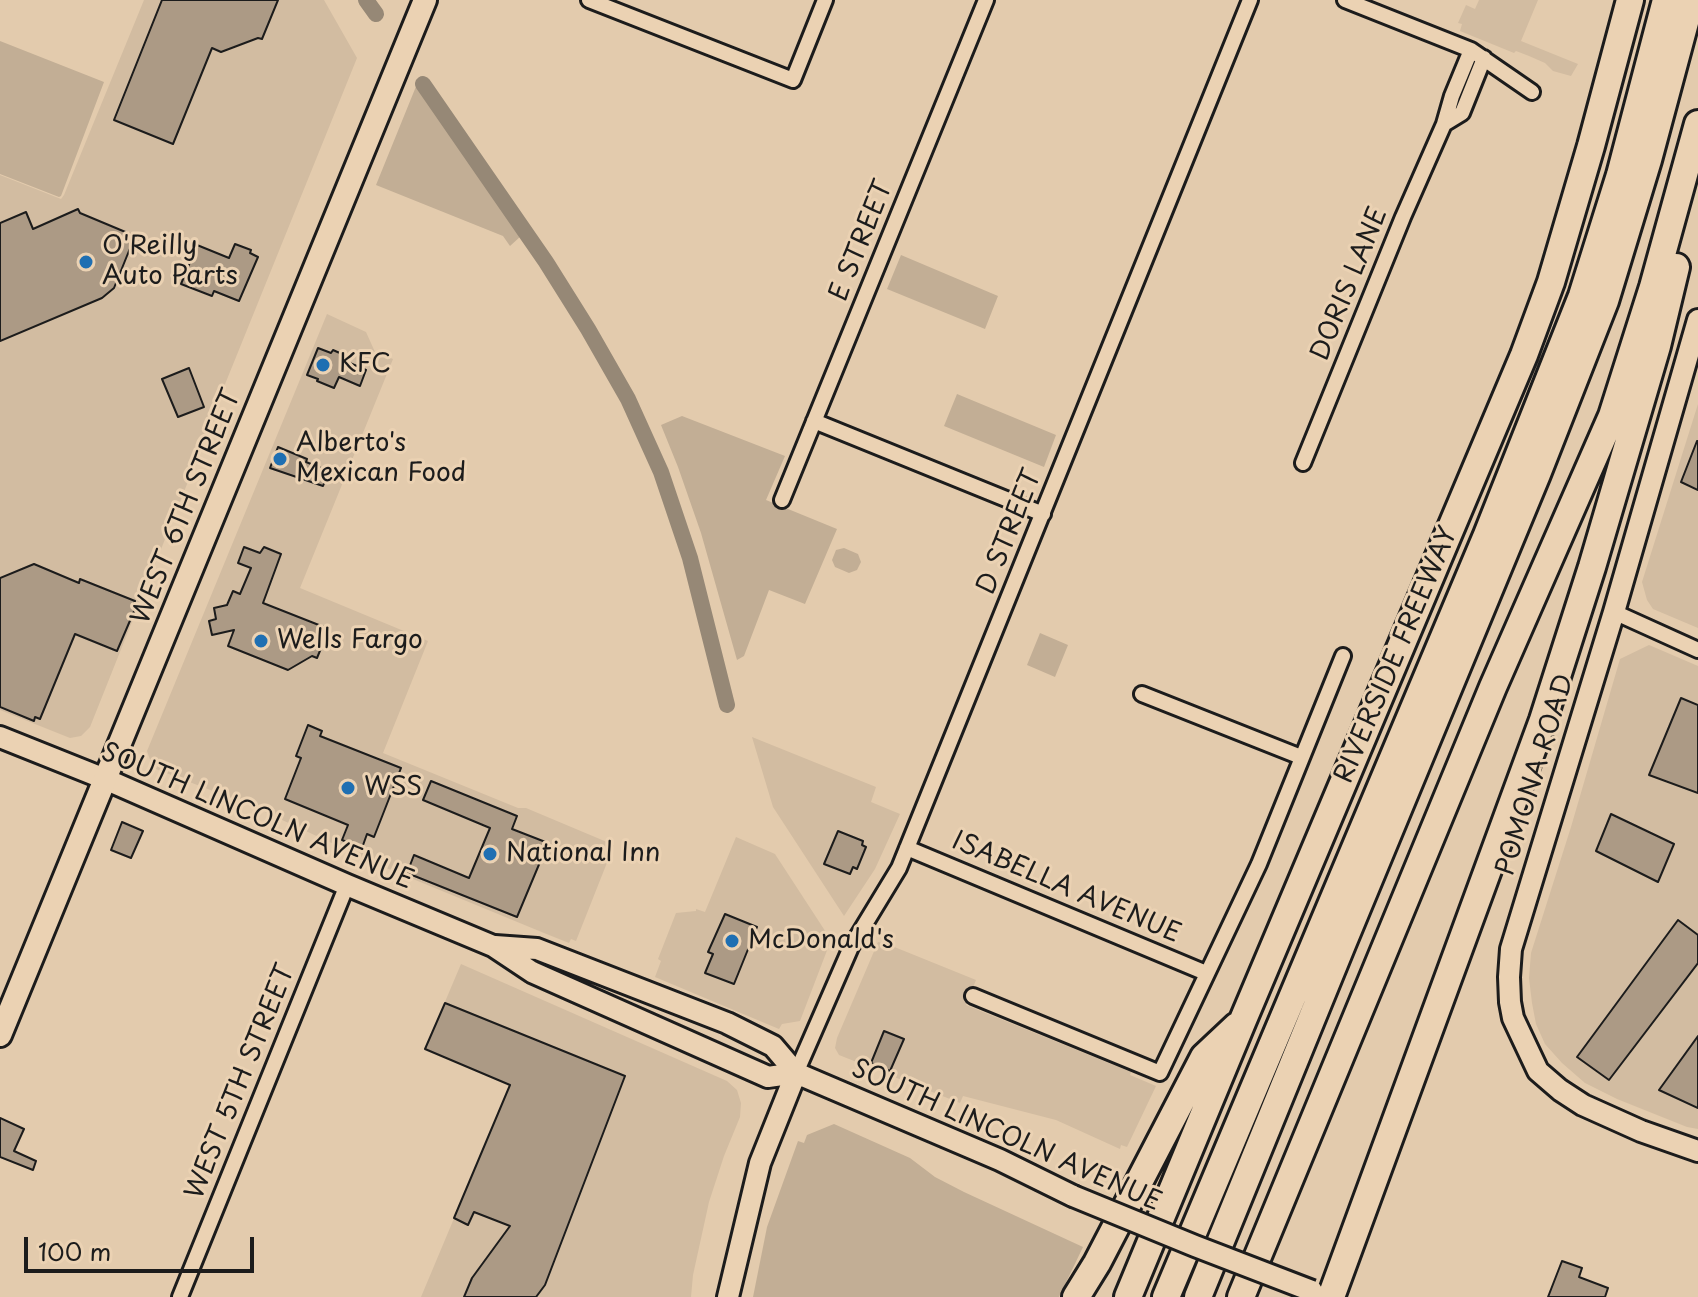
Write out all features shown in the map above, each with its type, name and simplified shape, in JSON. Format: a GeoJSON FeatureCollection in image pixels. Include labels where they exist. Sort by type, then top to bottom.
{"type":"FeatureCollection","features":[{"type":"Feature","properties":{"kind":"highway","name":"RIVERSIDE FREEWAY"},"geometry":{"type":"LineString","coordinates":[[1128,1297],[1524,355],[1551,282],[1630,0]]}},
{"type":"Feature","properties":{"kind":"highway"},"geometry":{"type":"LineString","coordinates":[[1166,1297],[1487,535],[1582,296],[1620,175],[1666,0]]}},
{"type":"Feature","properties":{"kind":"highway"},"geometry":{"type":"LineString","coordinates":[[1198,1297],[1537,474],[1605,301],[1648,160],[1691,0]]}},
{"type":"Feature","properties":{"kind":"highway"},"geometry":{"type":"LineString","coordinates":[[1241,1297],[1493,687],[1612,416],[1653,287],[1698,124]]}},
{"type":"Feature","properties":{"kind":"highway"},"geometry":{"type":"LineString","coordinates":[[1323,1295],[1517,791],[1581,602],[1657,346],[1690,212],[1698,161]]}},
{"type":"Feature","properties":{"kind":"highway"},"geometry":{"type":"LineString","coordinates":[[1076,1297],[1097,1263],[1204,1057],[1243,1020]]}},
{"type":"Feature","properties":{"kind":"main road","name":"WEST 6TH STREET"},"geometry":{"type":"LineString","coordinates":[[0,1035],[425,0]]}},
{"type":"Feature","properties":{"kind":"main road","name":"POMONA ROAD"},"geometry":{"type":"LineString","coordinates":[[1698,320],[1614,612],[1511,949],[1510,1002],[1513,1018],[1538,1071],[1560,1090],[1607,1117],[1698,1151]]}},
{"type":"Feature","properties":{"kind":"main road","name":"SOUTH LINCOLN AVENUE"},"geometry":{"type":"LineString","coordinates":[[0,737],[493,946],[532,972],[768,1077],[796,1073]]}},
{"type":"Feature","properties":{"kind":"main road","name":"SOUTH LINCOLN AVENUE"},"geometry":{"type":"LineString","coordinates":[[493,946],[537,949],[727,1023],[773,1046],[796,1073],[1000,1160],[1073,1196],[1323,1295]]}},
{"type":"Feature","properties":{"kind":"main road"},"geometry":{"type":"LineString","coordinates":[[728,1297],[760,1163],[796,1073]]}},
{"type":"Feature","properties":{"kind":"street"},"geometry":{"type":"LineString","coordinates":[[589,0],[793,80],[825,0]]}},
{"type":"Feature","properties":{"kind":"street","name":"E STREET"},"geometry":{"type":"LineString","coordinates":[[782,500],[986,0]]}},
{"type":"Feature","properties":{"kind":"street","name":"D STREET"},"geometry":{"type":"LineString","coordinates":[[796,1073],[851,947],[899,868],[1250,0]]}},
{"type":"Feature","properties":{"kind":"street"},"geometry":{"type":"LineString","coordinates":[[1345,0],[1365,4],[1471,50],[1532,92]]}},
{"type":"Feature","properties":{"kind":"street","name":"DORIS LANE"},"geometry":{"type":"LineString","coordinates":[[1303,463],[1444,124],[1471,50]]}},
{"type":"Feature","properties":{"kind":"street","name":"DORIS LANE"},"geometry":{"type":"LineString","coordinates":[[1444,124],[1462,113],[1484,58]]}},
{"type":"Feature","properties":{"kind":"street"},"geometry":{"type":"LineString","coordinates":[[814,421],[1043,514]]}},
{"type":"Feature","properties":{"kind":"street"},"geometry":{"type":"LineString","coordinates":[[1614,612],[1698,650]]}},
{"type":"Feature","properties":{"kind":"street"},"geometry":{"type":"LineString","coordinates":[[973,996],[1160,1073],[1259,864],[1343,656]]}},
{"type":"Feature","properties":{"kind":"street"},"geometry":{"type":"LineString","coordinates":[[1142,694],[1301,757]]}},
{"type":"Feature","properties":{"kind":"street","name":"ISABELLA AVENUE"},"geometry":{"type":"LineString","coordinates":[[907,848],[1206,973]]}},
{"type":"Feature","properties":{"kind":"street","name":"WEST 5TH STREET"},"geometry":{"type":"LineString","coordinates":[[180,1297],[347,885]]}},
{"type":"Feature","properties":{"kind":"shaded area"},"geometry":{"type":"Polygon","coordinates":[[[144,0],[324,0],[357,58],[90,727],[81,736],[70,738],[0,710],[0,175],[61,199],[144,0]]]}},
{"type":"Feature","properties":{"kind":"shaded area"},"geometry":{"type":"Polygon","coordinates":[[[1479,0],[1538,0],[1521,41],[1578,64],[1571,76],[1553,71],[1545,63],[1529,56],[1460,31],[1462,24],[1458,23],[1466,5],[1475,9],[1479,0]]]}},
{"type":"Feature","properties":{"kind":"shaded area"},"geometry":{"type":"Polygon","coordinates":[[[0,41],[104,82],[59,197],[0,174],[0,41]]]}},
{"type":"Feature","properties":{"kind":"shaded area"},"geometry":{"type":"Polygon","coordinates":[[[417,84],[521,236],[510,246],[503,236],[376,185],[417,84]]]}},
{"type":"Feature","properties":{"kind":"shaded area"},"geometry":{"type":"Polygon","coordinates":[[[901,255],[998,296],[985,329],[887,289],[901,255]]]}},
{"type":"Feature","properties":{"kind":"shaded area"},"geometry":{"type":"Polygon","coordinates":[[[327,314],[366,332],[375,352],[393,359],[300,588],[428,641],[383,753],[614,845],[576,941],[571,939],[569,943],[544,933],[379,865],[252,806],[153,768],[147,751],[327,314]]]}},
{"type":"Feature","properties":{"kind":"shaded area"},"geometry":{"type":"Polygon","coordinates":[[[957,394],[1056,435],[1044,467],[944,426],[957,394]]]}},
{"type":"Feature","properties":{"kind":"shaded area"},"geometry":{"type":"Polygon","coordinates":[[[1698,404],[1698,628],[1653,609],[1642,582],[1698,404]]]}},
{"type":"Feature","properties":{"kind":"shaded area"},"geometry":{"type":"Polygon","coordinates":[[[682,416],[785,456],[766,500],[837,529],[805,604],[769,590],[744,656],[737,660],[701,533],[661,425],[682,416]]]}},
{"type":"Feature","properties":{"kind":"shaded area"},"geometry":{"type":"Polygon","coordinates":[[[844,548],[858,554],[861,562],[857,570],[849,573],[835,567],[832,560],[836,550],[844,548]]]}},
{"type":"Feature","properties":{"kind":"shaded area"},"geometry":{"type":"Polygon","coordinates":[[[1040,633],[1068,645],[1055,677],[1027,665],[1040,633]]]}},
{"type":"Feature","properties":{"kind":"shaded area"},"geometry":{"type":"Polygon","coordinates":[[[1649,645],[1698,666],[1698,1129],[1617,1099],[1585,1083],[1562,1063],[1545,1044],[1536,1024],[1529,978],[1531,953],[1620,659],[1649,645]]]}},
{"type":"Feature","properties":{"kind":"shaded area"},"geometry":{"type":"Polygon","coordinates":[[[752,737],[876,787],[871,802],[900,814],[875,869],[844,916],[773,807],[752,737]]]}},
{"type":"Feature","properties":{"kind":"shaded area"},"geometry":{"type":"Polygon","coordinates":[[[736,837],[775,854],[831,940],[800,1021],[782,1024],[779,1029],[655,977],[661,961],[658,959],[676,913],[696,909],[705,912],[736,837]]]}},
{"type":"Feature","properties":{"kind":"shaded area"},"geometry":{"type":"Polygon","coordinates":[[[878,942],[976,980],[966,1005],[1131,1072],[1130,1075],[1156,1086],[1127,1147],[1121,1145],[1120,1149],[1056,1120],[963,1096],[960,1103],[839,1055],[835,1048],[837,1038],[878,942]]]}},
{"type":"Feature","properties":{"kind":"shaded area"},"geometry":{"type":"Polygon","coordinates":[[[461,964],[727,1081],[737,1090],[741,1103],[740,1117],[709,1202],[691,1297],[421,1297],[510,1085],[425,1049],[461,964]]]}},
{"type":"Feature","properties":{"kind":"shaded area"},"geometry":{"type":"Polygon","coordinates":[[[834,1124],[910,1158],[935,1177],[964,1192],[1083,1247],[1059,1297],[753,1297],[767,1227],[798,1141],[804,1143],[807,1135],[834,1124]]]}},
{"type":"Feature","properties":{"kind":"building"},"geometry":{"type":"Polygon","coordinates":[[[162,0],[278,0],[262,39],[221,52],[212,48],[173,144],[114,120],[162,0]]]}},
{"type":"Feature","properties":{"kind":"building"},"geometry":{"type":"Polygon","coordinates":[[[78,209],[80,213],[135,236],[114,288],[102,298],[0,341],[0,223],[26,212],[33,229],[78,209]]]}},
{"type":"Feature","properties":{"kind":"building"},"geometry":{"type":"Polygon","coordinates":[[[235,244],[251,250],[250,253],[258,257],[239,301],[214,291],[212,296],[181,284],[197,245],[229,258],[235,244]]]}},
{"type":"Feature","properties":{"kind":"building"},"geometry":{"type":"Polygon","coordinates":[[[318,348],[342,354],[343,360],[366,370],[360,386],[339,377],[334,388],[307,375],[318,348]]]}},
{"type":"Feature","properties":{"kind":"building"},"geometry":{"type":"Polygon","coordinates":[[[189,368],[204,407],[178,417],[162,379],[189,368]]]}},
{"type":"Feature","properties":{"kind":"building"},"geometry":{"type":"Polygon","coordinates":[[[1698,441],[1698,490],[1681,482],[1698,441]]]}},
{"type":"Feature","properties":{"kind":"building"},"geometry":{"type":"Polygon","coordinates":[[[278,447],[329,471],[323,486],[270,468],[278,447]]]}},
{"type":"Feature","properties":{"kind":"building"},"geometry":{"type":"Polygon","coordinates":[[[244,547],[260,553],[264,547],[281,554],[263,603],[329,629],[317,658],[312,656],[288,670],[228,646],[234,630],[212,635],[209,621],[216,619],[214,608],[227,605],[233,591],[240,594],[251,568],[238,563],[244,547]]]}},
{"type":"Feature","properties":{"kind":"building"},"geometry":{"type":"Polygon","coordinates":[[[34,564],[135,601],[132,608],[135,609],[117,651],[75,634],[40,719],[35,717],[34,721],[0,707],[0,578],[34,564]]]}},
{"type":"Feature","properties":{"kind":"building"},"geometry":{"type":"Polygon","coordinates":[[[1681,698],[1698,705],[1698,793],[1649,775],[1681,698]]]}},
{"type":"Feature","properties":{"kind":"building"},"geometry":{"type":"Polygon","coordinates":[[[308,725],[322,731],[320,736],[401,768],[374,837],[367,834],[362,848],[342,840],[348,825],[285,799],[301,758],[296,756],[308,725]]]}},
{"type":"Feature","properties":{"kind":"building"},"geometry":{"type":"Polygon","coordinates":[[[431,781],[517,816],[512,829],[548,843],[517,917],[407,873],[414,855],[469,878],[490,828],[423,800],[431,781]]]}},
{"type":"Feature","properties":{"kind":"building"},"geometry":{"type":"Polygon","coordinates":[[[1611,814],[1674,844],[1658,882],[1596,851],[1611,814]]]}},
{"type":"Feature","properties":{"kind":"building"},"geometry":{"type":"Polygon","coordinates":[[[122,822],[143,831],[131,858],[111,850],[122,822]]]}},
{"type":"Feature","properties":{"kind":"building"},"geometry":{"type":"Polygon","coordinates":[[[838,831],[863,841],[862,845],[866,847],[857,869],[853,867],[850,874],[824,864],[838,831]]]}},
{"type":"Feature","properties":{"kind":"building","name":"McDonald's"},"geometry":{"type":"Polygon","coordinates":[[[725,914],[757,927],[734,984],[705,973],[713,954],[708,952],[725,914]]]}},
{"type":"Feature","properties":{"kind":"building"},"geometry":{"type":"Polygon","coordinates":[[[1678,920],[1698,935],[1698,963],[1609,1080],[1577,1057],[1678,920]]]}},
{"type":"Feature","properties":{"kind":"building"},"geometry":{"type":"Polygon","coordinates":[[[445,1003],[625,1076],[545,1285],[536,1297],[464,1297],[472,1278],[510,1226],[474,1212],[468,1225],[454,1218],[510,1085],[425,1049],[445,1003]]]}},
{"type":"Feature","properties":{"kind":"building"},"geometry":{"type":"Polygon","coordinates":[[[884,1031],[904,1039],[890,1071],[871,1063],[884,1031]]]}},
{"type":"Feature","properties":{"kind":"building"},"geometry":{"type":"Polygon","coordinates":[[[1698,1036],[1698,1108],[1659,1090],[1698,1036]]]}},
{"type":"Feature","properties":{"kind":"building"},"geometry":{"type":"Polygon","coordinates":[[[0,1118],[24,1129],[14,1151],[36,1161],[33,1170],[0,1157],[0,1118]]]}},
{"type":"Feature","properties":{"kind":"building"},"geometry":{"type":"Polygon","coordinates":[[[1562,1261],[1582,1268],[1579,1277],[1608,1288],[1605,1297],[1548,1297],[1562,1261]]]}},
{"type":"Feature","properties":{"kind":"waterway"},"geometry":{"type":"LineString","coordinates":[[366,0],[376,14]]}},
{"type":"Feature","properties":{"kind":"waterway"},"geometry":{"type":"LineString","coordinates":[[423,84],[546,262],[628,399],[661,472],[690,558],[727,705]]}},
{"type":"Feature","properties":{"kind":"place","name":"O'Reilly Auto Parts"},"geometry":{"type":"Point","coordinates":[86,262]}},
{"type":"Feature","properties":{"kind":"place","name":"KFC"},"geometry":{"type":"Point","coordinates":[323,365]}},
{"type":"Feature","properties":{"kind":"place","name":"Alberto's Mexican Food"},"geometry":{"type":"Point","coordinates":[280,459]}},
{"type":"Feature","properties":{"kind":"place","name":"Wells Fargo"},"geometry":{"type":"Point","coordinates":[261,641]}},
{"type":"Feature","properties":{"kind":"place","name":"WSS"},"geometry":{"type":"Point","coordinates":[348,788]}},
{"type":"Feature","properties":{"kind":"place","name":"National Inn"},"geometry":{"type":"Point","coordinates":[490,854]}},
{"type":"Feature","properties":{"kind":"place","name":"McDonald's"},"geometry":{"type":"Point","coordinates":[732,941]}}]}
